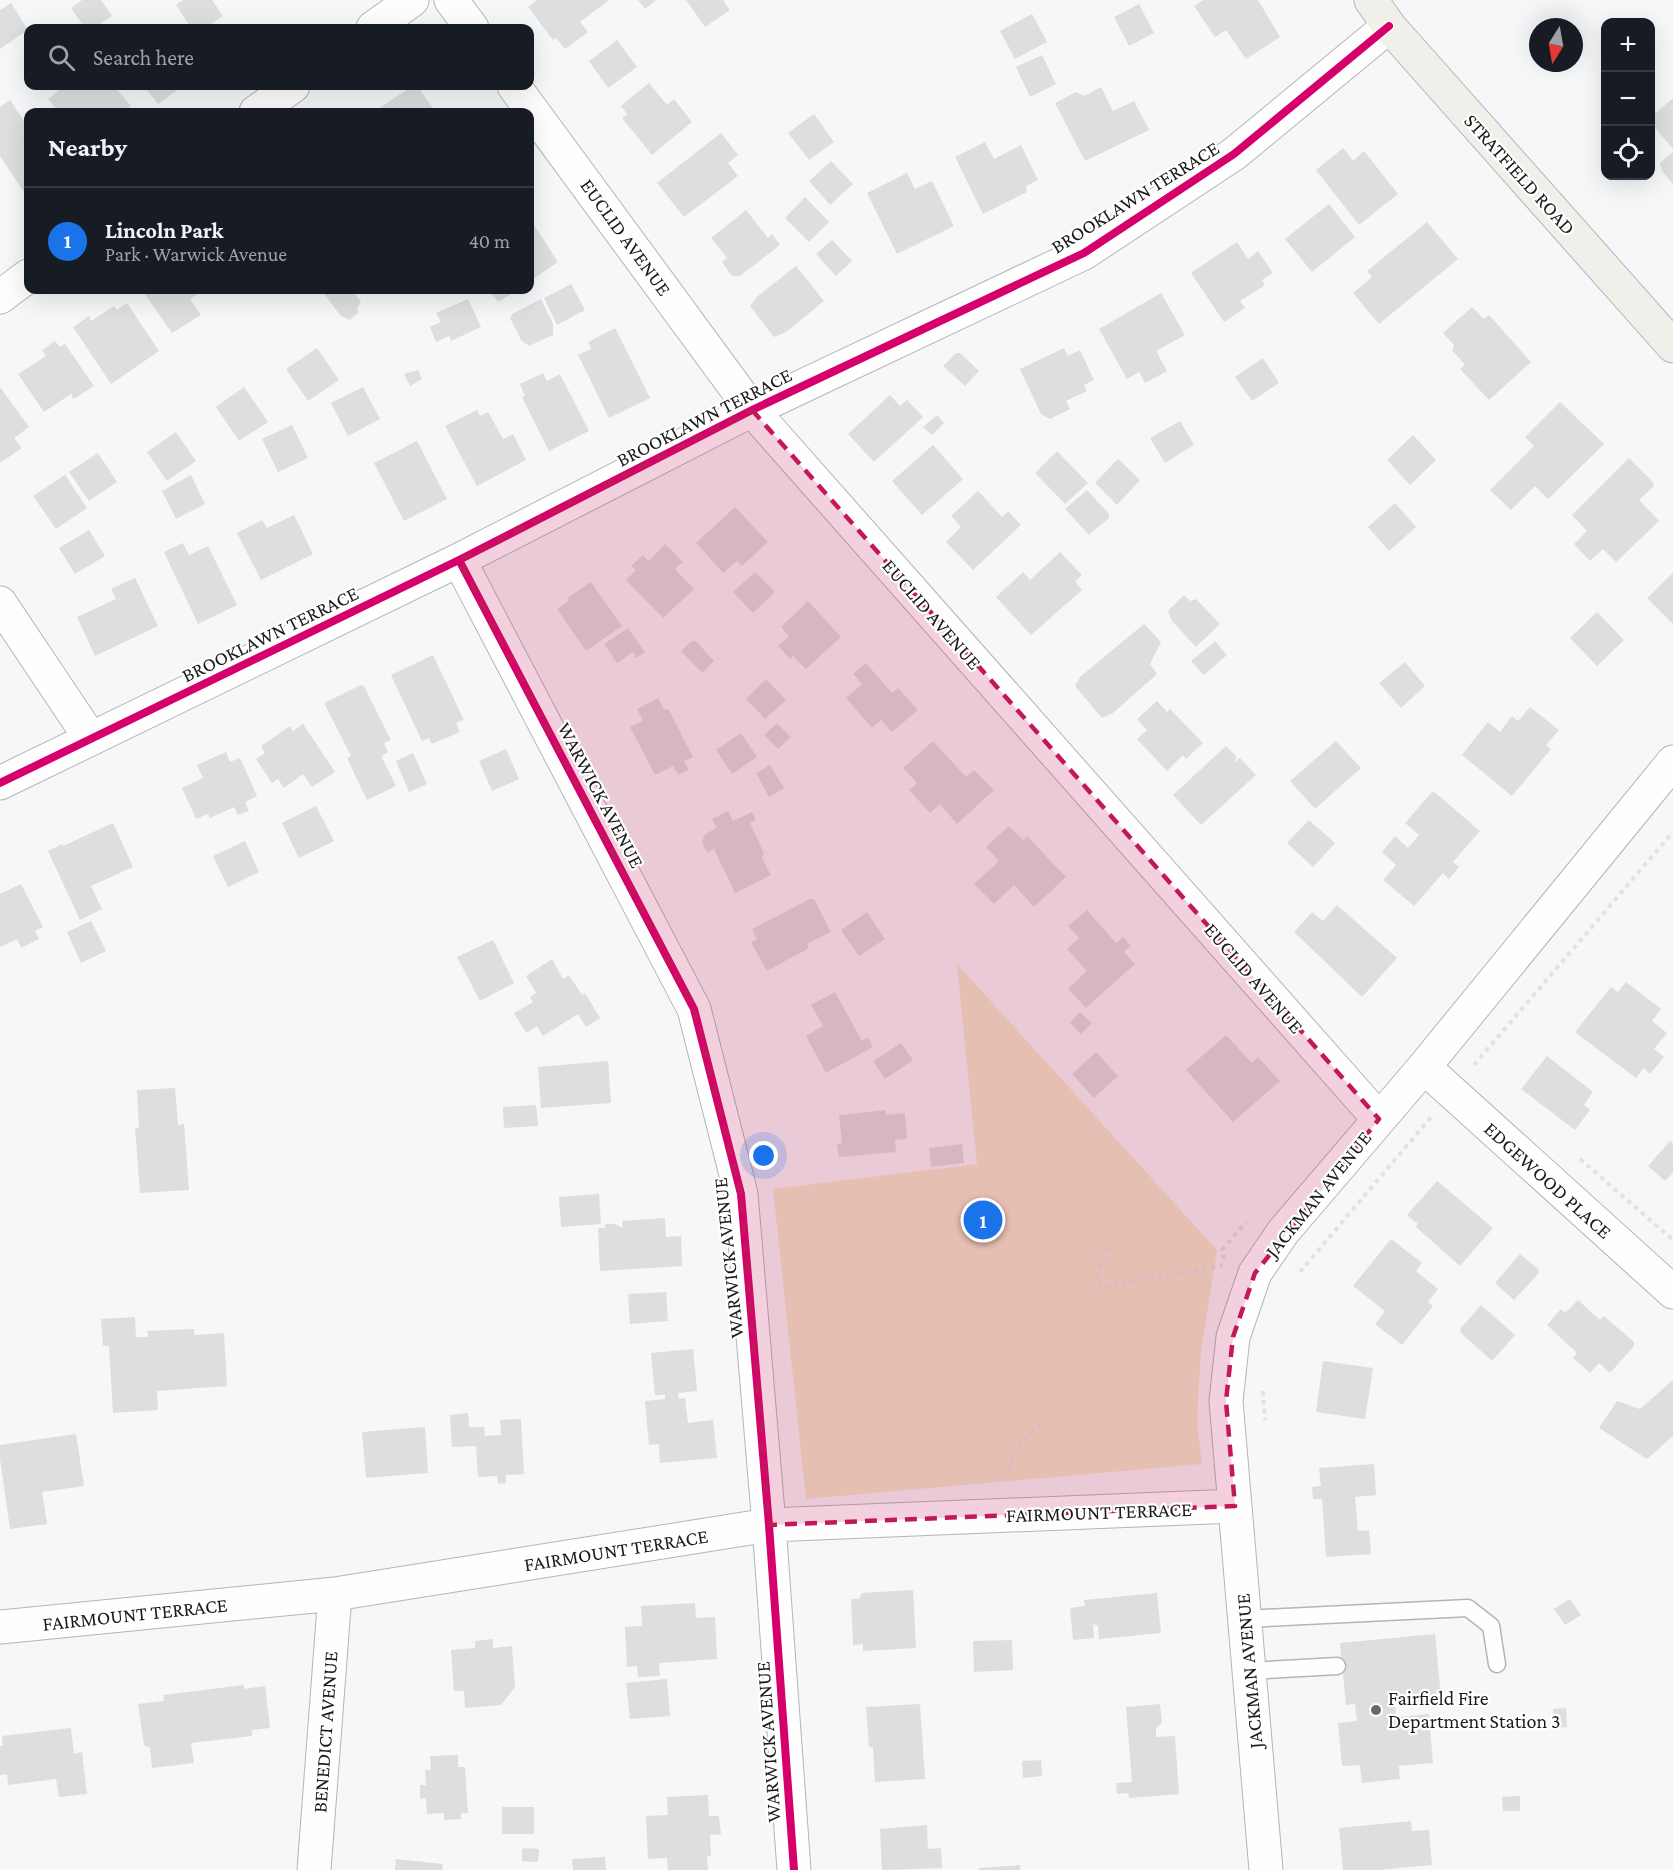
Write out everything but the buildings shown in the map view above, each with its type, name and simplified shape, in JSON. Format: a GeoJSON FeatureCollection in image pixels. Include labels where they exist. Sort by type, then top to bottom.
{"type":"FeatureCollection","features":[{"type":"Feature","properties":{"kind":"main road","name":"STRATFIELD ROAD"},"geometry":{"type":"LineString","coordinates":[[1380,13],[1673,346]]}},
{"type":"Feature","properties":{"kind":"street"},"geometry":{"type":"LineString","coordinates":[[379,24],[412,0]]}},
{"type":"Feature","properties":{"kind":"street"},"geometry":{"type":"LineString","coordinates":[[451,0],[469,24]]}},
{"type":"Feature","properties":{"kind":"street","name":"BROOKLAWN TERRACE"},"geometry":{"type":"LineString","coordinates":[[0,783],[459,560],[752,410],[1084,253],[1234,154],[1380,13]]}},
{"type":"Feature","properties":{"kind":"street"},"geometry":{"type":"LineString","coordinates":[[262,108],[287,90]]}},
{"type":"Feature","properties":{"kind":"street","name":"EUCLID AVENUE"},"geometry":{"type":"LineString","coordinates":[[517,90],[530,108]]}},
{"type":"Feature","properties":{"kind":"street","name":"EUCLID AVENUE"},"geometry":{"type":"LineString","coordinates":[[534,113],[752,410],[1379,1119]]}},
{"type":"Feature","properties":{"kind":"street"},"geometry":{"type":"LineString","coordinates":[[0,297],[24,279]]}},
{"type":"Feature","properties":{"kind":"street","name":"WARWICK AVENUE"},"geometry":{"type":"LineString","coordinates":[[459,560],[694,1009],[741,1194],[769,1525],[794,1870]]}},
{"type":"Feature","properties":{"kind":"street"},"geometry":{"type":"LineString","coordinates":[[0,603],[91,739]]}},
{"type":"Feature","properties":{"kind":"street","name":"JACKMAN AVENUE"},"geometry":{"type":"LineString","coordinates":[[1266,1870],[1226,1401],[1233,1337],[1255,1272],[1283,1232],[1424,1067],[1673,762]]}},
{"type":"Feature","properties":{"kind":"street","name":"EDGEWOOD PLACE"},"geometry":{"type":"LineString","coordinates":[[1424,1067],[1673,1292]]}},
{"type":"Feature","properties":{"kind":"street","name":"FAIRMOUNT TERRACE"},"geometry":{"type":"LineString","coordinates":[[0,1627],[335,1594],[769,1525],[1235,1506]]}},
{"type":"Feature","properties":{"kind":"street","name":"BENEDICT AVENUE"},"geometry":{"type":"LineString","coordinates":[[314,1870],[335,1594]]}},
{"type":"Feature","properties":{"kind":"lane"},"geometry":{"type":"LineString","coordinates":[[1244,1619],[1468,1608],[1491,1626],[1497,1664]]}},
{"type":"Feature","properties":{"kind":"lane"},"geometry":{"type":"LineString","coordinates":[[1249,1671],[1337,1666]]}},
{"type":"Feature","properties":{"kind":"path"},"geometry":{"type":"LineString","coordinates":[[1293,1280],[1673,832]]}},
{"type":"Feature","properties":{"kind":"path"},"geometry":{"type":"LineString","coordinates":[[1107,1247],[1098,1275],[1102,1287],[1225,1265],[1222,1250],[1253,1214]]}},
{"type":"Feature","properties":{"kind":"path"},"geometry":{"type":"LineString","coordinates":[[1263,1382],[1265,1425]]}},
{"type":"Feature","properties":{"kind":"path"},"geometry":{"type":"LineString","coordinates":[[1008,1488],[1010,1465],[1018,1448],[1028,1434],[1042,1425]]}},
{"type":"Feature","properties":{"kind":"highlighted area"},"geometry":{"type":"Polygon","coordinates":[[[752,410],[1379,1119],[1255,1273],[1233,1337],[1226,1401],[1235,1506],[769,1525],[741,1194],[694,1009],[459,560],[752,410]]]}},
{"type":"Feature","properties":{"kind":"shaded area"},"geometry":{"type":"Polygon","coordinates":[[[957,964],[1217,1250],[1201,1351],[1197,1421],[1202,1464],[806,1499],[773,1189],[977,1164],[957,964]]]}},
{"type":"Feature","properties":{"kind":"cycle path"},"geometry":{"type":"LineString","coordinates":[[0,783],[459,560],[752,410],[1084,253],[1234,154],[1389,26]]}},
{"type":"Feature","properties":{"kind":"cycle path"},"geometry":{"type":"LineString","coordinates":[[459,560],[694,1009],[741,1194],[769,1525],[794,1870]]}},
{"type":"Feature","properties":{"kind":"place","name":"Lincoln Park"},"geometry":{"type":"Point","coordinates":[983,1220]}},
{"type":"Feature","properties":{"kind":"place","name":"Fairfield Fire Department Station 3"},"geometry":{"type":"Point","coordinates":[1376,1710]}}]}
